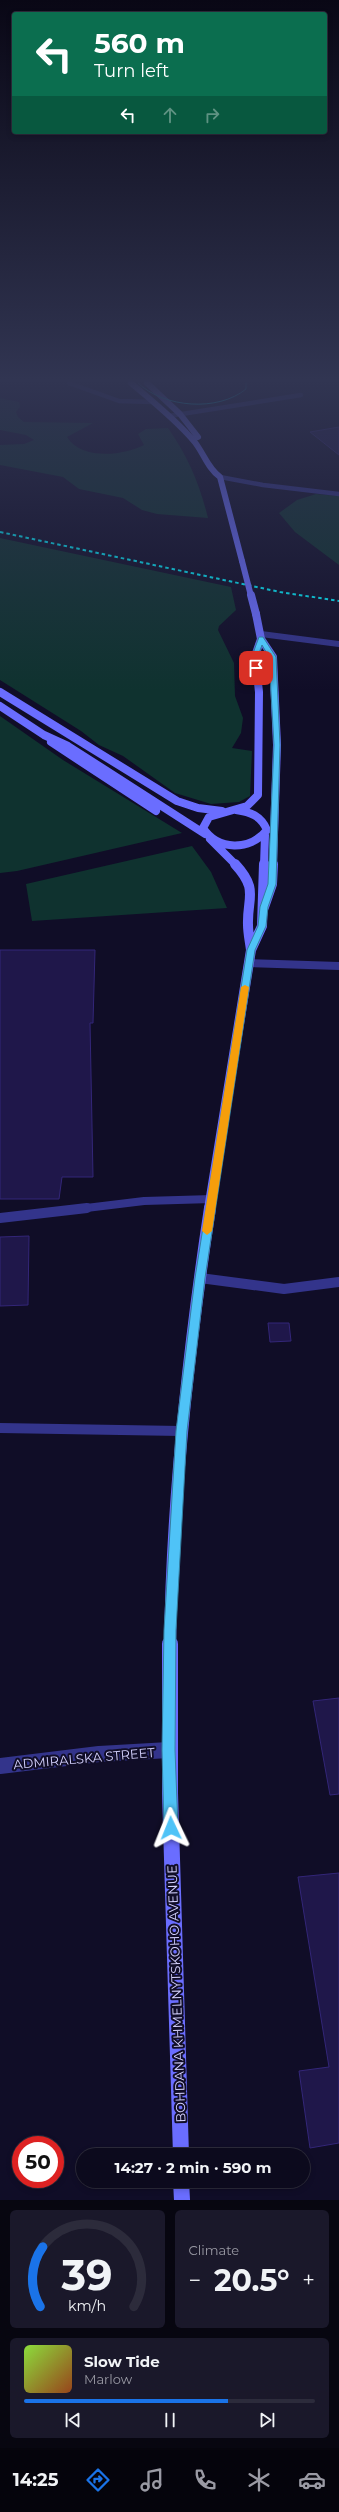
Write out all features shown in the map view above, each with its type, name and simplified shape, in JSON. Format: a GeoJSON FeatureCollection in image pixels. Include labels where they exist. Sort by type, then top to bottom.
{"type":"FeatureCollection","features":[{"type":"Feature","properties":{"kind":"main road","name":"BOHDANA KHMELNYTSKOHO AVENUE"},"geometry":{"type":"LineString","coordinates":[[220,486],[242,561],[261,636],[273,657],[277,745],[275,812],[272,884],[264,907]]}},
{"type":"Feature","properties":{"kind":"main road"},"geometry":{"type":"LineString","coordinates":[[236,810],[253,801],[258,795],[259,692],[255,656],[261,636]]}},
{"type":"Feature","properties":{"kind":"main road"},"geometry":{"type":"LineString","coordinates":[[0,692],[177,801],[198,808],[226,811],[236,810],[255,814],[267,824]]}},
{"type":"Feature","properties":{"kind":"main road"},"geometry":{"type":"LineString","coordinates":[[0,706],[44,735],[68,746],[208,836],[229,845],[240,845],[250,843],[265,835]]}},
{"type":"Feature","properties":{"kind":"main road"},"geometry":{"type":"LineString","coordinates":[[44,735],[59,749],[232,861]]}},
{"type":"Feature","properties":{"kind":"main road"},"geometry":{"type":"LineString","coordinates":[[208,836],[203,828],[208,817],[226,811]]}},
{"type":"Feature","properties":{"kind":"main road","name":"BOHDANA KHMELNYTSKOHO AVENUE"},"geometry":{"type":"LineString","coordinates":[[251,950],[262,926],[264,907],[265,835],[268,830],[267,824],[275,812]]}},
{"type":"Feature","properties":{"kind":"main road","name":"BOHDANA KHMELNYTSKOHO AVENUE"},"geometry":{"type":"LineString","coordinates":[[180,2148],[169,1750],[171,1622],[181,1431],[200,1278],[251,950],[248,924],[252,898],[250,887],[241,871],[208,836]]}},
{"type":"Feature","properties":{"kind":"main road"},"geometry":{"type":"LineString","coordinates":[[181,2188],[182,2200]]}},
{"type":"Feature","properties":{"kind":"street","name":"ADMIRALSKA STREET"},"geometry":{"type":"LineString","coordinates":[[0,1766],[99,1754],[169,1750]]}},
{"type":"Feature","properties":{"kind":"lane"},"geometry":{"type":"LineString","coordinates":[[261,486],[339,494]]}},
{"type":"Feature","properties":{"kind":"lane"},"geometry":{"type":"LineString","coordinates":[[261,636],[339,644]]}},
{"type":"Feature","properties":{"kind":"lane"},"geometry":{"type":"LineString","coordinates":[[249,963],[339,966]]}},
{"type":"Feature","properties":{"kind":"lane"},"geometry":{"type":"LineString","coordinates":[[0,1218],[144,1201],[212,1199]]}},
{"type":"Feature","properties":{"kind":"lane"},"geometry":{"type":"LineString","coordinates":[[200,1278],[284,1289],[339,1282]]}},
{"type":"Feature","properties":{"kind":"lane"},"geometry":{"type":"LineString","coordinates":[[0,1428],[181,1431]]}},
{"type":"Feature","properties":{"kind":"green space"},"geometry":{"type":"Polygon","coordinates":[[[75,486],[198,486],[208,518],[157,514],[142,510],[123,498],[79,489],[75,486]]]}},
{"type":"Feature","properties":{"kind":"green space"},"geometry":{"type":"Polygon","coordinates":[[[316,494],[339,496],[339,565],[295,532],[279,513],[297,500],[316,494]]]}},
{"type":"Feature","properties":{"kind":"green space"},"geometry":{"type":"Polygon","coordinates":[[[0,538],[231,587],[236,610],[219,626],[218,630],[234,663],[235,696],[243,718],[241,733],[232,748],[252,751],[250,796],[239,802],[211,804],[175,793],[123,756],[99,745],[81,731],[0,680],[0,538]]]}},
{"type":"Feature","properties":{"kind":"green space"},"geometry":{"type":"Polygon","coordinates":[[[0,716],[63,760],[182,833],[17,871],[0,873],[0,716]]]}},
{"type":"Feature","properties":{"kind":"green space"},"geometry":{"type":"Polygon","coordinates":[[[192,846],[211,872],[227,908],[32,921],[26,884],[192,846]]]}},
{"type":"Feature","properties":{"kind":"building"},"geometry":{"type":"Polygon","coordinates":[[[0,950],[95,950],[93,1023],[90,1023],[93,1177],[62,1177],[59,1199],[0,1199],[0,950]]]}},
{"type":"Feature","properties":{"kind":"building"},"geometry":{"type":"Polygon","coordinates":[[[29,1236],[28,1305],[0,1306],[0,1237],[29,1236]]]}},
{"type":"Feature","properties":{"kind":"building"},"geometry":{"type":"Polygon","coordinates":[[[268,1323],[289,1323],[291,1341],[270,1342],[268,1323]]]}},
{"type":"Feature","properties":{"kind":"building"},"geometry":{"type":"Polygon","coordinates":[[[339,1698],[339,1794],[330,1795],[313,1701],[339,1698]]]}},
{"type":"Feature","properties":{"kind":"building"},"geometry":{"type":"Polygon","coordinates":[[[339,1873],[339,2143],[310,2148],[299,2071],[329,2067],[298,1877],[339,1873]]]}},
{"type":"Feature","properties":{"kind":"railway"},"geometry":{"type":"LineString","coordinates":[[0,532],[280,592],[339,601]]}},
{"type":"Feature","properties":{"kind":"slow traffic"},"geometry":{"type":"LineString","coordinates":[[207,1231],[245,987]]}},
{"type":"Feature","properties":{"kind":"route"},"geometry":{"type":"LineString","coordinates":[[171,1828],[169,1750],[170,1630],[181,1431],[200,1278],[251,950],[262,926],[264,907],[272,884],[277,745],[273,657],[261,639],[255,656],[256,668]]}}]}
